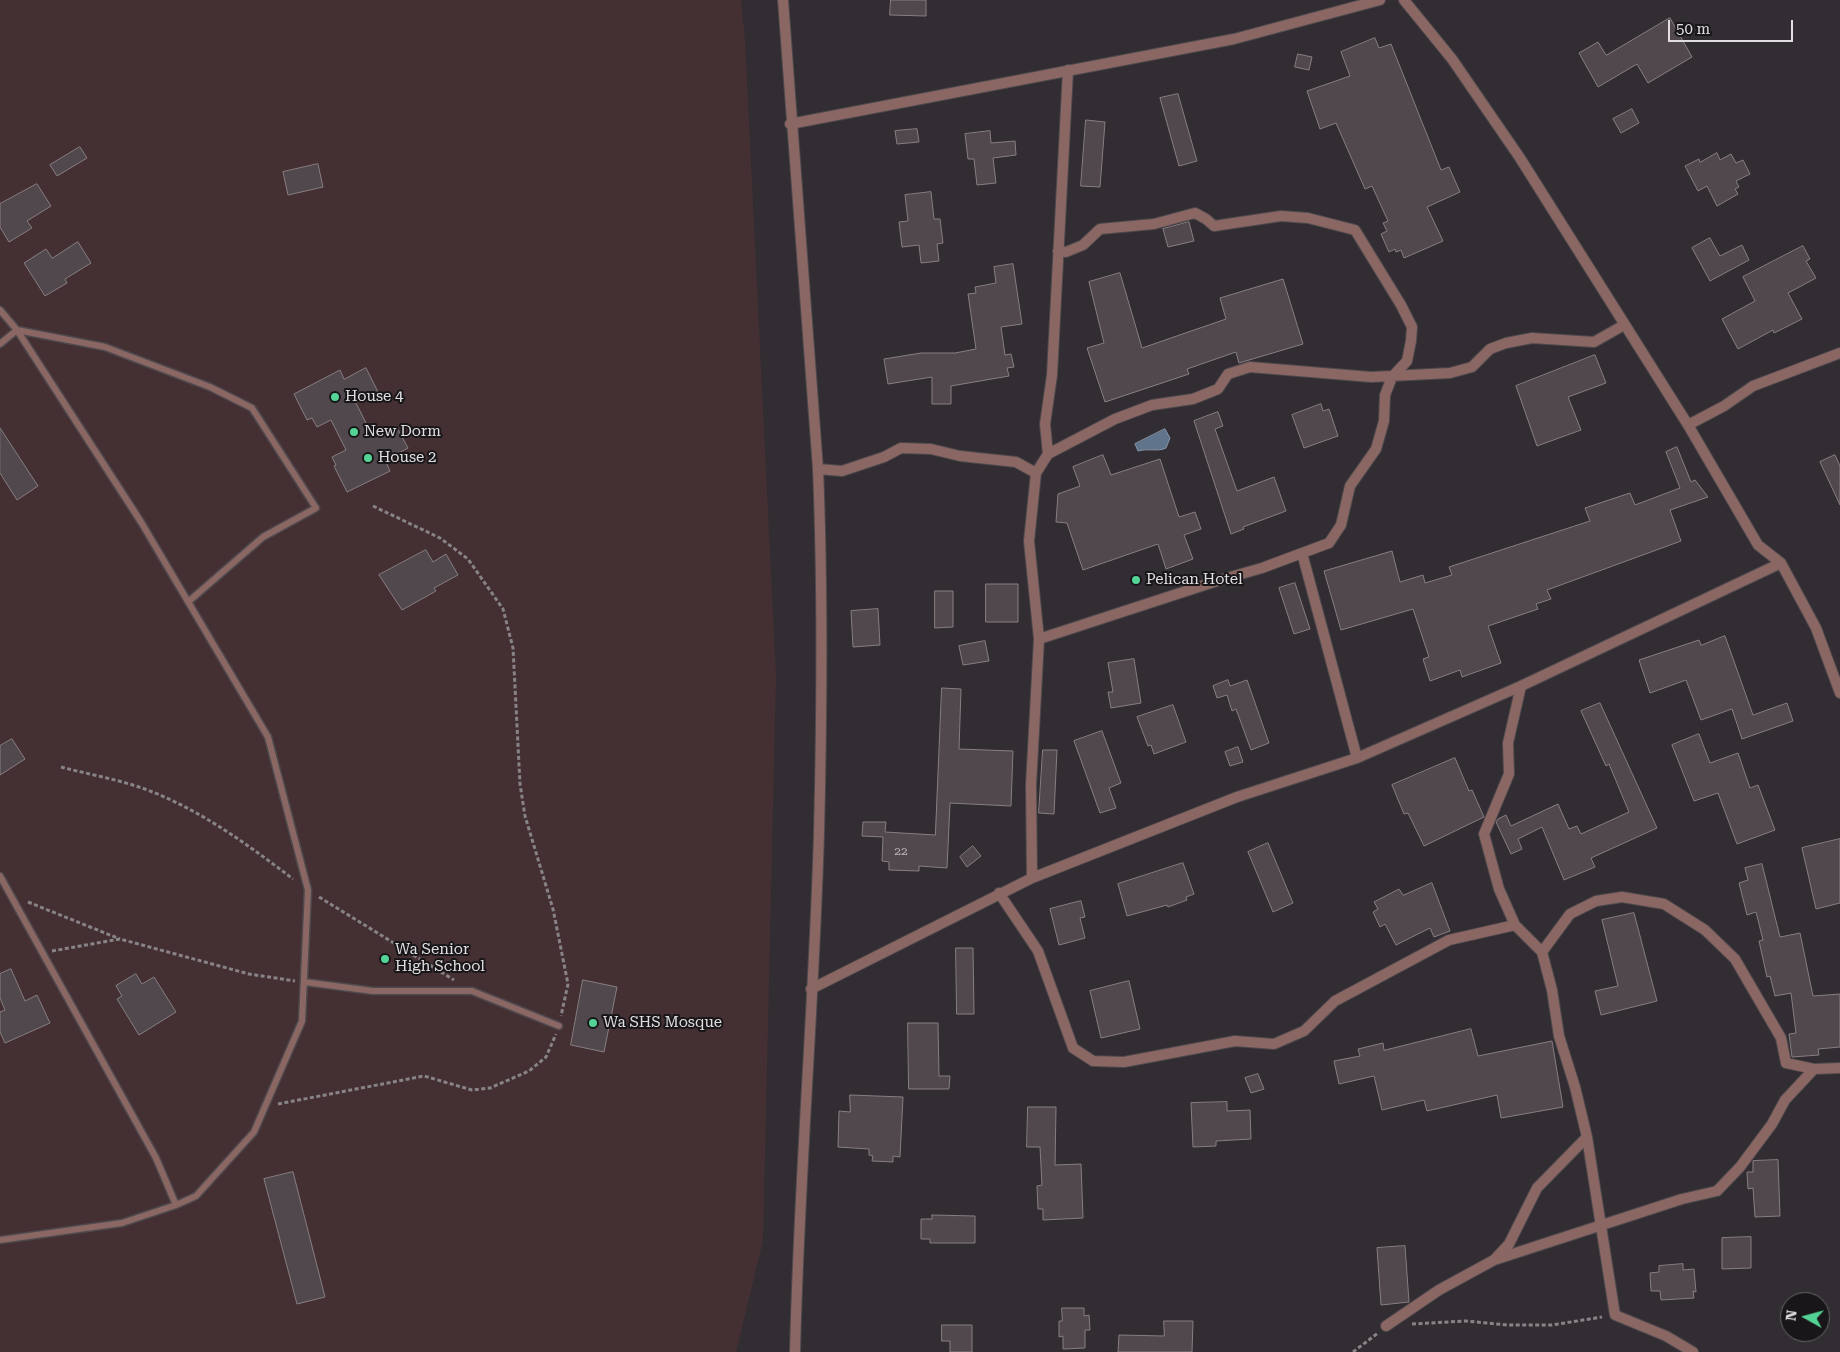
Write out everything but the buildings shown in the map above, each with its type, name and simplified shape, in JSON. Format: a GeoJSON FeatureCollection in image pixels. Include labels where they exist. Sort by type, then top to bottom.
{"type":"FeatureCollection","features":[{"type":"Feature","properties":{"kind":"street"},"geometry":{"type":"LineString","coordinates":[[783,0],[790,124],[818,469],[821,546],[819,833],[798,1246],[796,1352]]}},
{"type":"Feature","properties":{"kind":"street"},"geometry":{"type":"LineString","coordinates":[[790,124],[1234,39],[1380,0]]}},
{"type":"Feature","properties":{"kind":"street"},"geometry":{"type":"LineString","coordinates":[[1404,0],[1452,59],[1520,158],[1688,425],[1758,545],[1781,563],[1816,628],[1840,693]]}},
{"type":"Feature","properties":{"kind":"street"},"geometry":{"type":"LineString","coordinates":[[1048,454],[1045,424],[1052,375],[1068,70]]}},
{"type":"Feature","properties":{"kind":"street"},"geometry":{"type":"LineString","coordinates":[[1040,640],[1220,580],[1262,568],[1329,543],[1341,525],[1350,486],[1376,449],[1384,421],[1384,395],[1392,377],[1407,361],[1412,327],[1401,304],[1355,230],[1308,218],[1280,216],[1214,226],[1196,213],[1154,224],[1100,229],[1083,245],[1066,252],[1058,251]]}},
{"type":"Feature","properties":{"kind":"street"},"geometry":{"type":"LineString","coordinates":[[1032,878],[1031,785],[1040,640],[1029,541],[1036,473],[1048,454],[1115,420],[1152,405],[1193,399],[1218,389],[1228,374],[1250,366],[1392,377],[1450,372],[1472,367],[1490,349],[1532,338],[1594,342],[1624,325]]}},
{"type":"Feature","properties":{"kind":"street"},"geometry":{"type":"LineString","coordinates":[[1688,425],[1724,406],[1753,386],[1840,353]]}},
{"type":"Feature","properties":{"kind":"street"},"geometry":{"type":"LineString","coordinates":[[818,469],[842,471],[884,457],[902,448],[911,448],[931,449],[960,456],[1016,462],[1036,473]]}},
{"type":"Feature","properties":{"kind":"street"},"geometry":{"type":"LineString","coordinates":[[1302,553],[1357,758]]}},
{"type":"Feature","properties":{"kind":"street"},"geometry":{"type":"LineString","coordinates":[[811,989],[1032,878],[1237,798],[1357,758],[1521,686],[1781,563]]}},
{"type":"Feature","properties":{"kind":"street"},"geometry":{"type":"LineString","coordinates":[[1521,686],[1508,743],[1509,774],[1484,834],[1499,889],[1515,925],[1542,952],[1552,990],[1559,1036],[1575,1087],[1587,1137],[1615,1315],[1666,1336],[1693,1352]]}},
{"type":"Feature","properties":{"kind":"street"},"geometry":{"type":"LineString","coordinates":[[999,893],[1038,950],[1073,1048],[1093,1061],[1124,1062],[1235,1041],[1274,1044],[1304,1031],[1334,1001],[1449,940],[1515,925]]}},
{"type":"Feature","properties":{"kind":"street"},"geometry":{"type":"LineString","coordinates":[[1542,952],[1570,914],[1596,901],[1622,897],[1664,904],[1705,930],[1735,958],[1781,1038],[1786,1063],[1814,1069],[1840,1068]]}},
{"type":"Feature","properties":{"kind":"street"},"geometry":{"type":"LineString","coordinates":[[1386,1326],[1439,1290],[1494,1260],[1682,1199],[1717,1191],[1740,1167],[1772,1124],[1785,1100],[1814,1069]]}},
{"type":"Feature","properties":{"kind":"street"},"geometry":{"type":"LineString","coordinates":[[1494,1260],[1509,1244],[1537,1188],[1587,1137]]}},
{"type":"Feature","properties":{"kind":"lane"},"geometry":{"type":"LineString","coordinates":[[0,310],[17,330],[141,522],[268,737],[308,890],[302,1021],[254,1132],[248,1139],[196,1196],[176,1205],[122,1223],[0,1240]]}},
{"type":"Feature","properties":{"kind":"lane"},"geometry":{"type":"LineString","coordinates":[[0,344],[17,330]]}},
{"type":"Feature","properties":{"kind":"lane"},"geometry":{"type":"LineString","coordinates":[[17,330],[105,347],[210,387],[252,408],[316,508],[263,538],[188,602]]}},
{"type":"Feature","properties":{"kind":"lane"},"geometry":{"type":"LineString","coordinates":[[0,876],[156,1158],[176,1205]]}},
{"type":"Feature","properties":{"kind":"lane"},"geometry":{"type":"LineString","coordinates":[[304,982],[373,991],[472,991],[559,1026]]}},
{"type":"Feature","properties":{"kind":"path"},"geometry":{"type":"LineString","coordinates":[[265,1107],[424,1076],[472,1090],[490,1088],[529,1071],[546,1057],[559,1026],[568,984],[553,909],[525,816],[520,784],[513,648],[503,609],[468,559],[440,538],[373,506]]}},
{"type":"Feature","properties":{"kind":"path"},"geometry":{"type":"LineString","coordinates":[[61,766],[142,788],[187,808],[243,841],[308,890],[472,991]]}},
{"type":"Feature","properties":{"kind":"path"},"geometry":{"type":"LineString","coordinates":[[10,895],[120,939],[249,974],[304,982]]}},
{"type":"Feature","properties":{"kind":"path"},"geometry":{"type":"LineString","coordinates":[[42,953],[120,939]]}},
{"type":"Feature","properties":{"kind":"path"},"geometry":{"type":"LineString","coordinates":[[1354,1352],[1386,1326],[1466,1322],[1507,1325],[1552,1325],[1615,1315]]}},
{"type":"Feature","properties":{"kind":"shaded area","name":"Wa Senior High School"},"geometry":{"type":"Polygon","coordinates":[[[0,0],[741,0],[745,40],[776,676],[763,1241],[736,1352],[0,1352],[0,0]]]}},
{"type":"Feature","properties":{"kind":"water"},"geometry":{"type":"Polygon","coordinates":[[[1165,429],[1170,438],[1166,448],[1138,451],[1135,444],[1165,429]]]}},
{"type":"Feature","properties":{"kind":"place","name":"House 4"},"geometry":{"type":"Point","coordinates":[335,397]}},
{"type":"Feature","properties":{"kind":"place","name":"New Dorm"},"geometry":{"type":"Point","coordinates":[354,432]}},
{"type":"Feature","properties":{"kind":"place","name":"House 2"},"geometry":{"type":"Point","coordinates":[368,458]}},
{"type":"Feature","properties":{"kind":"place","name":"Pelican Hotel"},"geometry":{"type":"Point","coordinates":[1136,580]}},
{"type":"Feature","properties":{"kind":"place","name":"Wa Senior High School"},"geometry":{"type":"Point","coordinates":[385,959]}},
{"type":"Feature","properties":{"kind":"place","name":"Wa SHS Mosque"},"geometry":{"type":"Point","coordinates":[593,1023]}}]}
